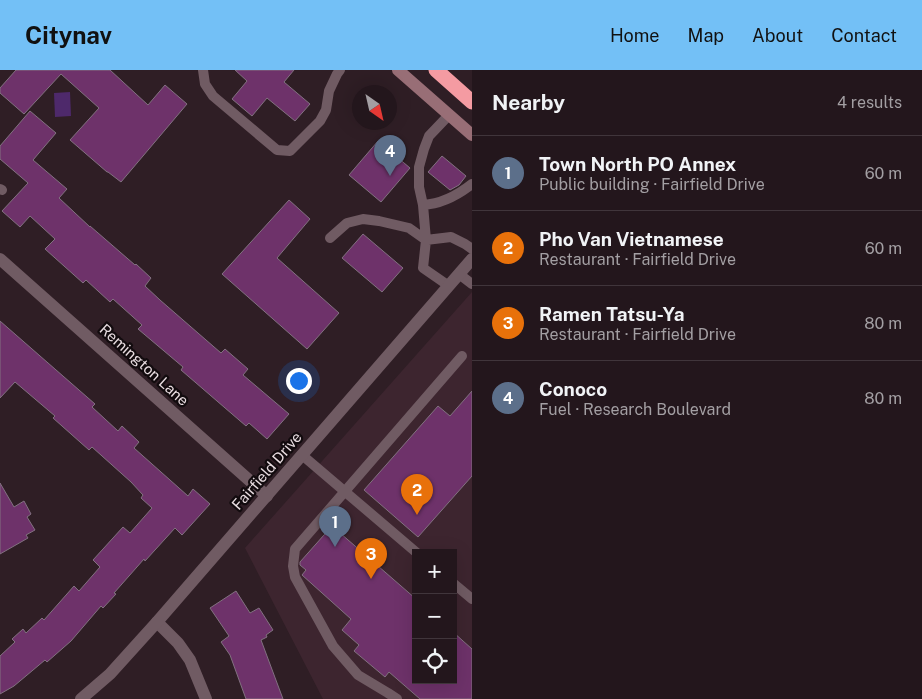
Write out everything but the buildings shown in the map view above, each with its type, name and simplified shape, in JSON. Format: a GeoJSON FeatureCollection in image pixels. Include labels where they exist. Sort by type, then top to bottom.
{"type":"FeatureCollection","features":[{"type":"Feature","properties":{"kind":"highway"},"geometry":{"type":"LineString","coordinates":[[436,70],[472,102]]}},
{"type":"Feature","properties":{"kind":"main road"},"geometry":{"type":"LineString","coordinates":[[398,70],[472,135]]}},
{"type":"Feature","properties":{"kind":"street","name":"Remington Lane"},"geometry":{"type":"LineString","coordinates":[[0,259],[267,496]]}},
{"type":"Feature","properties":{"kind":"street","name":"Fairfield Drive"},"geometry":{"type":"LineString","coordinates":[[81,699],[110,674],[157,622],[472,259]]}},
{"type":"Feature","properties":{"kind":"street"},"geometry":{"type":"LineString","coordinates":[[157,622],[190,660],[206,699]]}},
{"type":"Feature","properties":{"kind":"lane"},"geometry":{"type":"LineString","coordinates":[[203,70],[205,84],[213,96],[278,150],[290,151],[320,121],[326,110],[329,91],[336,74],[340,70]]}},
{"type":"Feature","properties":{"kind":"lane"},"geometry":{"type":"LineString","coordinates":[[449,115],[429,136],[419,167],[419,187],[423,205],[426,240],[423,268],[449,286]]}},
{"type":"Feature","properties":{"kind":"lane"},"geometry":{"type":"LineString","coordinates":[[423,205],[435,204],[472,184]]}},
{"type":"Feature","properties":{"kind":"lane"},"geometry":{"type":"LineString","coordinates":[[330,238],[347,223],[363,219],[379,220],[409,228],[426,240],[451,237],[472,249]]}},
{"type":"Feature","properties":{"kind":"lane"},"geometry":{"type":"LineString","coordinates":[[459,274],[472,284]]}},
{"type":"Feature","properties":{"kind":"lane"},"geometry":{"type":"LineString","coordinates":[[397,699],[358,675],[333,646],[295,577],[293,566],[295,549],[462,356]]}},
{"type":"Feature","properties":{"kind":"lane"},"geometry":{"type":"LineString","coordinates":[[302,456],[412,549]]}},
{"type":"Feature","properties":{"kind":"lane"},"geometry":{"type":"LineString","coordinates":[[457,586],[472,599]]}},
{"type":"Feature","properties":{"kind":"shaded area"},"geometry":{"type":"Polygon","coordinates":[[[70,92],[71,116],[55,117],[54,93],[70,92]]]}},
{"type":"Feature","properties":{"kind":"shaded area"},"geometry":{"type":"Polygon","coordinates":[[[472,292],[472,699],[323,699],[245,548],[472,292]]]}},
{"type":"Feature","properties":{"kind":"place","name":"Conoco"},"geometry":{"type":"Point","coordinates":[390,176]}},
{"type":"Feature","properties":{"kind":"place","name":"Pho Van Vietnamese"},"geometry":{"type":"Point","coordinates":[417,515]}},
{"type":"Feature","properties":{"kind":"place","name":"Town North PO Annex"},"geometry":{"type":"Point","coordinates":[335,547]}},
{"type":"Feature","properties":{"kind":"place","name":"Ramen Tatsu-Ya"},"geometry":{"type":"Point","coordinates":[371,579]}}]}
